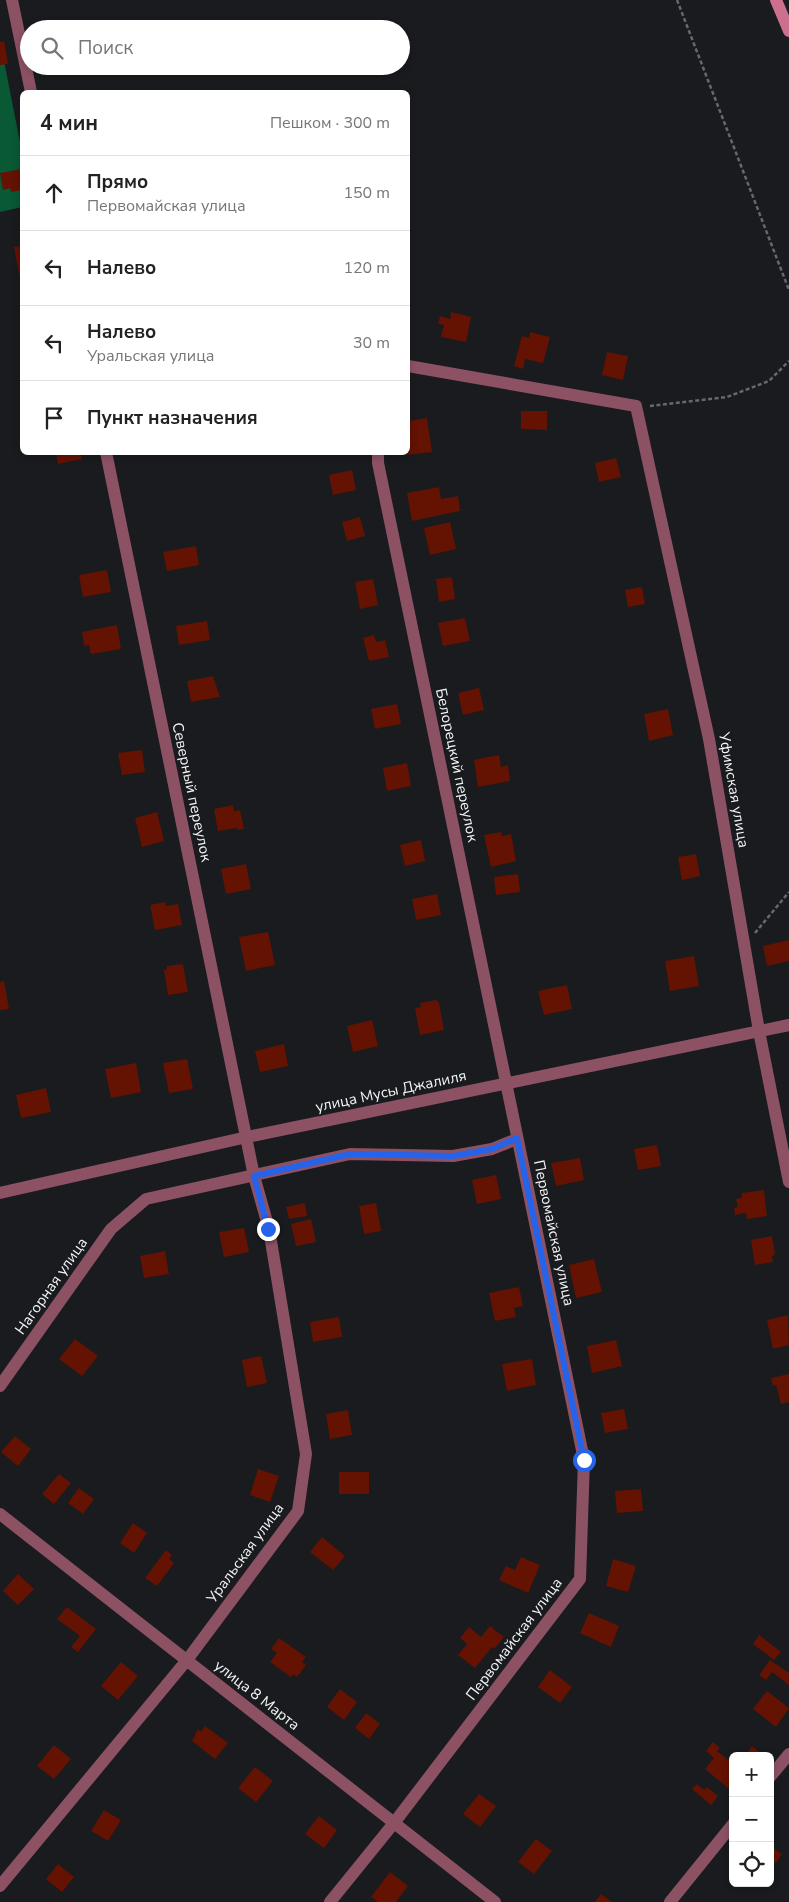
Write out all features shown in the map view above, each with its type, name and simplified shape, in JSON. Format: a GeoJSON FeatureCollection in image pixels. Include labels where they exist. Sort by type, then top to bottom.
{"type":"FeatureCollection","features":[{"type":"Feature","properties":{"kind":"main road"},"geometry":{"type":"LineString","coordinates":[[776,0],[789,31]]}},
{"type":"Feature","properties":{"kind":"street"},"geometry":{"type":"LineString","coordinates":[[12,0],[20,39]]}},
{"type":"Feature","properties":{"kind":"street"},"geometry":{"type":"LineString","coordinates":[[27,75],[31,90]]}},
{"type":"Feature","properties":{"kind":"street"},"geometry":{"type":"LineString","coordinates":[[410,366],[636,406]]}},
{"type":"Feature","properties":{"kind":"street","name":"Уфимская улица"},"geometry":{"type":"LineString","coordinates":[[636,406],[709,739],[759,1031],[789,1182]]}},
{"type":"Feature","properties":{"kind":"street","name":"Северный переулок"},"geometry":{"type":"LineString","coordinates":[[107,455],[247,1137]]}},
{"type":"Feature","properties":{"kind":"street","name":"Белорецкий переулок"},"geometry":{"type":"LineString","coordinates":[[378,455],[382,482],[506,1084]]}},
{"type":"Feature","properties":{"kind":"street","name":"улица Мусы Джалиля"},"geometry":{"type":"LineString","coordinates":[[0,1193],[247,1137],[789,1025]]}},
{"type":"Feature","properties":{"kind":"street","name":"Первомайская улица"},"geometry":{"type":"LineString","coordinates":[[330,1902],[394,1823],[580,1578],[584,1460],[506,1084]]}},
{"type":"Feature","properties":{"kind":"street","name":"Уральская улица"},"geometry":{"type":"LineString","coordinates":[[0,1886],[186,1660],[298,1511],[306,1454],[268,1229],[254,1176],[247,1137]]}},
{"type":"Feature","properties":{"kind":"street","name":"Нагорная улица"},"geometry":{"type":"LineString","coordinates":[[0,1386],[110,1229],[146,1198],[350,1154],[453,1156],[492,1149],[517,1138]]}},
{"type":"Feature","properties":{"kind":"street","name":"улица 8 Марта"},"geometry":{"type":"LineString","coordinates":[[0,1514],[495,1902]]}},
{"type":"Feature","properties":{"kind":"street"},"geometry":{"type":"LineString","coordinates":[[774,1772],[789,1754]]}},
{"type":"Feature","properties":{"kind":"street"},"geometry":{"type":"LineString","coordinates":[[670,1902],[729,1829]]}},
{"type":"Feature","properties":{"kind":"path"},"geometry":{"type":"LineString","coordinates":[[677,0],[789,290]]}},
{"type":"Feature","properties":{"kind":"path"},"geometry":{"type":"LineString","coordinates":[[636,406],[727,396],[769,382],[789,360]]}},
{"type":"Feature","properties":{"kind":"path"},"geometry":{"type":"LineString","coordinates":[[744,945],[789,892]]}},
{"type":"Feature","properties":{"kind":"green space"},"geometry":{"type":"Polygon","coordinates":[[[0,41],[20,142],[20,207],[0,212],[0,41]]]}},
{"type":"Feature","properties":{"kind":"building"},"geometry":{"type":"Polygon","coordinates":[[[4,41],[8,64],[0,65],[0,42],[4,41]]]}},
{"type":"Feature","properties":{"kind":"building"},"geometry":{"type":"Polygon","coordinates":[[[20,169],[20,190],[11,192],[10,188],[3,190],[0,173],[20,169]]]}},
{"type":"Feature","properties":{"kind":"building"},"geometry":{"type":"Polygon","coordinates":[[[20,246],[19,274],[14,247],[20,246]]]}},
{"type":"Feature","properties":{"kind":"building"},"geometry":{"type":"Polygon","coordinates":[[[451,312],[471,317],[466,342],[441,337],[444,325],[438,324],[440,316],[450,319],[451,312]]]}},
{"type":"Feature","properties":{"kind":"building"},"geometry":{"type":"Polygon","coordinates":[[[530,332],[550,337],[543,363],[525,359],[523,369],[514,366],[522,336],[529,338],[530,332]]]}},
{"type":"Feature","properties":{"kind":"building"},"geometry":{"type":"Polygon","coordinates":[[[607,352],[628,356],[623,380],[602,375],[607,352]]]}},
{"type":"Feature","properties":{"kind":"building"},"geometry":{"type":"Polygon","coordinates":[[[521,411],[547,411],[547,430],[521,429],[521,411]]]}},
{"type":"Feature","properties":{"kind":"building"},"geometry":{"type":"Polygon","coordinates":[[[427,418],[432,452],[410,455],[410,421],[427,418]]]}},
{"type":"Feature","properties":{"kind":"building"},"geometry":{"type":"Polygon","coordinates":[[[56,455],[81,455],[82,459],[58,464],[56,455]]]}},
{"type":"Feature","properties":{"kind":"building"},"geometry":{"type":"Polygon","coordinates":[[[616,458],[621,477],[599,482],[595,463],[616,458]]]}},
{"type":"Feature","properties":{"kind":"building"},"geometry":{"type":"Polygon","coordinates":[[[352,470],[356,490],[333,495],[329,475],[352,470]]]}},
{"type":"Feature","properties":{"kind":"building"},"geometry":{"type":"Polygon","coordinates":[[[439,487],[441,499],[458,496],[460,511],[412,521],[407,493],[439,487]]]}},
{"type":"Feature","properties":{"kind":"building"},"geometry":{"type":"Polygon","coordinates":[[[360,517],[365,536],[347,541],[342,522],[360,517]]]}},
{"type":"Feature","properties":{"kind":"building"},"geometry":{"type":"Polygon","coordinates":[[[450,522],[456,549],[430,555],[424,528],[450,522]]]}},
{"type":"Feature","properties":{"kind":"building"},"geometry":{"type":"Polygon","coordinates":[[[196,546],[199,565],[167,571],[163,552],[196,546]]]}},
{"type":"Feature","properties":{"kind":"building"},"geometry":{"type":"Polygon","coordinates":[[[107,570],[111,592],[83,597],[79,575],[107,570]]]}},
{"type":"Feature","properties":{"kind":"building"},"geometry":{"type":"Polygon","coordinates":[[[452,577],[455,599],[439,602],[436,579],[452,577]]]}},
{"type":"Feature","properties":{"kind":"building"},"geometry":{"type":"Polygon","coordinates":[[[373,579],[378,605],[360,609],[355,582],[373,579]]]}},
{"type":"Feature","properties":{"kind":"building"},"geometry":{"type":"Polygon","coordinates":[[[642,587],[645,604],[628,607],[625,590],[642,587]]]}},
{"type":"Feature","properties":{"kind":"building"},"geometry":{"type":"Polygon","coordinates":[[[465,618],[470,641],[443,646],[438,623],[465,618]]]}},
{"type":"Feature","properties":{"kind":"building"},"geometry":{"type":"Polygon","coordinates":[[[207,621],[210,640],[179,645],[176,626],[207,621]]]}},
{"type":"Feature","properties":{"kind":"building"},"geometry":{"type":"Polygon","coordinates":[[[117,625],[121,649],[91,654],[89,645],[84,646],[82,632],[117,625]]]}},
{"type":"Feature","properties":{"kind":"building"},"geometry":{"type":"Polygon","coordinates":[[[374,635],[376,642],[385,640],[389,657],[369,661],[363,638],[374,635]]]}},
{"type":"Feature","properties":{"kind":"building"},"geometry":{"type":"Polygon","coordinates":[[[213,676],[220,697],[191,702],[187,681],[213,676]]]}},
{"type":"Feature","properties":{"kind":"building"},"geometry":{"type":"Polygon","coordinates":[[[479,688],[484,710],[463,715],[458,693],[479,688]]]}},
{"type":"Feature","properties":{"kind":"building"},"geometry":{"type":"Polygon","coordinates":[[[397,704],[401,724],[375,729],[371,709],[397,704]]]}},
{"type":"Feature","properties":{"kind":"building"},"geometry":{"type":"Polygon","coordinates":[[[668,709],[673,735],[649,741],[644,714],[668,709]]]}},
{"type":"Feature","properties":{"kind":"building"},"geometry":{"type":"Polygon","coordinates":[[[142,750],[145,772],[122,775],[118,753],[142,750]]]}},
{"type":"Feature","properties":{"kind":"building"},"geometry":{"type":"Polygon","coordinates":[[[499,755],[501,767],[508,765],[510,781],[478,787],[474,760],[499,755]]]}},
{"type":"Feature","properties":{"kind":"building"},"geometry":{"type":"Polygon","coordinates":[[[407,763],[411,786],[387,791],[383,768],[407,763]]]}},
{"type":"Feature","properties":{"kind":"building"},"geometry":{"type":"Polygon","coordinates":[[[233,805],[234,811],[240,810],[244,829],[237,830],[237,828],[218,831],[214,809],[233,805]]]}},
{"type":"Feature","properties":{"kind":"building"},"geometry":{"type":"Polygon","coordinates":[[[157,812],[164,841],[142,847],[135,818],[157,812]]]}},
{"type":"Feature","properties":{"kind":"building"},"geometry":{"type":"Polygon","coordinates":[[[501,832],[502,836],[511,834],[516,861],[491,867],[484,835],[501,832]]]}},
{"type":"Feature","properties":{"kind":"building"},"geometry":{"type":"Polygon","coordinates":[[[421,840],[425,861],[405,866],[400,845],[421,840]]]}},
{"type":"Feature","properties":{"kind":"building"},"geometry":{"type":"Polygon","coordinates":[[[696,854],[700,876],[682,880],[678,857],[696,854]]]}},
{"type":"Feature","properties":{"kind":"building"},"geometry":{"type":"Polygon","coordinates":[[[246,864],[251,889],[226,894],[221,869],[246,864]]]}},
{"type":"Feature","properties":{"kind":"building"},"geometry":{"type":"Polygon","coordinates":[[[518,874],[520,892],[496,895],[494,877],[518,874]]]}},
{"type":"Feature","properties":{"kind":"building"},"geometry":{"type":"Polygon","coordinates":[[[437,894],[441,915],[416,920],[412,899],[437,894]]]}},
{"type":"Feature","properties":{"kind":"building"},"geometry":{"type":"Polygon","coordinates":[[[165,902],[166,906],[178,904],[182,925],[155,930],[150,905],[165,902]]]}},
{"type":"Feature","properties":{"kind":"building"},"geometry":{"type":"Polygon","coordinates":[[[268,932],[275,965],[246,971],[239,937],[268,932]]]}},
{"type":"Feature","properties":{"kind":"building"},"geometry":{"type":"Polygon","coordinates":[[[789,940],[789,961],[767,966],[763,946],[789,940]]]}},
{"type":"Feature","properties":{"kind":"building"},"geometry":{"type":"Polygon","coordinates":[[[694,956],[699,986],[670,991],[665,961],[694,956]]]}},
{"type":"Feature","properties":{"kind":"building"},"geometry":{"type":"Polygon","coordinates":[[[183,964],[188,992],[168,995],[164,970],[167,970],[167,966],[183,964]]]}},
{"type":"Feature","properties":{"kind":"building"},"geometry":{"type":"Polygon","coordinates":[[[4,981],[9,1009],[0,1010],[0,982],[4,981]]]}},
{"type":"Feature","properties":{"kind":"building"},"geometry":{"type":"Polygon","coordinates":[[[567,985],[572,1009],[544,1015],[538,991],[567,985]]]}},
{"type":"Feature","properties":{"kind":"building"},"geometry":{"type":"Polygon","coordinates":[[[436,1000],[439,1003],[444,1030],[420,1035],[415,1008],[421,1007],[420,1003],[436,1000]]]}},
{"type":"Feature","properties":{"kind":"building"},"geometry":{"type":"Polygon","coordinates":[[[372,1020],[378,1046],[353,1052],[347,1026],[372,1020]]]}},
{"type":"Feature","properties":{"kind":"building"},"geometry":{"type":"Polygon","coordinates":[[[284,1044],[288,1066],[260,1072],[255,1051],[284,1044]]]}},
{"type":"Feature","properties":{"kind":"building"},"geometry":{"type":"Polygon","coordinates":[[[187,1059],[193,1089],[169,1093],[163,1063],[187,1059]]]}},
{"type":"Feature","properties":{"kind":"building"},"geometry":{"type":"Polygon","coordinates":[[[136,1063],[141,1092],[111,1098],[105,1069],[136,1063]]]}},
{"type":"Feature","properties":{"kind":"building"},"geometry":{"type":"Polygon","coordinates":[[[46,1088],[51,1112],[21,1118],[16,1095],[46,1088]]]}},
{"type":"Feature","properties":{"kind":"building"},"geometry":{"type":"Polygon","coordinates":[[[657,1145],[661,1166],[638,1170],[634,1149],[657,1145]]]}},
{"type":"Feature","properties":{"kind":"building"},"geometry":{"type":"Polygon","coordinates":[[[580,1158],[584,1180],[556,1186],[551,1163],[580,1158]]]}},
{"type":"Feature","properties":{"kind":"building"},"geometry":{"type":"Polygon","coordinates":[[[496,1175],[501,1199],[477,1204],[472,1180],[496,1175]]]}},
{"type":"Feature","properties":{"kind":"building"},"geometry":{"type":"Polygon","coordinates":[[[764,1190],[767,1216],[747,1219],[746,1213],[735,1215],[734,1208],[738,1207],[736,1199],[742,1198],[742,1193],[764,1190]]]}},
{"type":"Feature","properties":{"kind":"building"},"geometry":{"type":"Polygon","coordinates":[[[305,1203],[307,1216],[289,1219],[286,1207],[305,1203]]]}},
{"type":"Feature","properties":{"kind":"building"},"geometry":{"type":"Polygon","coordinates":[[[376,1203],[381,1231],[364,1234],[359,1206],[376,1203]]]}},
{"type":"Feature","properties":{"kind":"building"},"geometry":{"type":"Polygon","coordinates":[[[311,1219],[316,1242],[296,1246],[291,1224],[311,1219]]]}},
{"type":"Feature","properties":{"kind":"building"},"geometry":{"type":"Polygon","coordinates":[[[244,1228],[249,1252],[224,1257],[219,1232],[244,1228]]]}},
{"type":"Feature","properties":{"kind":"building"},"geometry":{"type":"Polygon","coordinates":[[[772,1236],[775,1255],[772,1256],[773,1262],[755,1265],[751,1240],[772,1236]]]}},
{"type":"Feature","properties":{"kind":"building"},"geometry":{"type":"Polygon","coordinates":[[[165,1251],[169,1274],[144,1278],[140,1256],[165,1251]]]}},
{"type":"Feature","properties":{"kind":"building"},"geometry":{"type":"Polygon","coordinates":[[[594,1259],[602,1292],[576,1298],[569,1265],[594,1259]]]}},
{"type":"Feature","properties":{"kind":"building"},"geometry":{"type":"Polygon","coordinates":[[[519,1287],[523,1306],[514,1308],[516,1317],[495,1321],[489,1293],[519,1287]]]}},
{"type":"Feature","properties":{"kind":"building"},"geometry":{"type":"Polygon","coordinates":[[[788,1315],[789,1345],[773,1349],[767,1320],[788,1315]]]}},
{"type":"Feature","properties":{"kind":"building"},"geometry":{"type":"Polygon","coordinates":[[[339,1317],[342,1337],[313,1342],[310,1322],[339,1317]]]}},
{"type":"Feature","properties":{"kind":"building"},"geometry":{"type":"Polygon","coordinates":[[[75,1339],[98,1356],[82,1376],[59,1359],[75,1339]]]}},
{"type":"Feature","properties":{"kind":"building"},"geometry":{"type":"Polygon","coordinates":[[[616,1340],[622,1366],[592,1373],[587,1346],[616,1340]]]}},
{"type":"Feature","properties":{"kind":"building"},"geometry":{"type":"Polygon","coordinates":[[[261,1356],[267,1383],[247,1387],[242,1360],[261,1356]]]}},
{"type":"Feature","properties":{"kind":"building"},"geometry":{"type":"Polygon","coordinates":[[[532,1359],[536,1385],[507,1391],[502,1364],[532,1359]]]}},
{"type":"Feature","properties":{"kind":"building"},"geometry":{"type":"Polygon","coordinates":[[[789,1374],[789,1402],[781,1404],[776,1385],[773,1386],[771,1378],[789,1374]]]}},
{"type":"Feature","properties":{"kind":"building"},"geometry":{"type":"Polygon","coordinates":[[[624,1409],[628,1429],[605,1433],[601,1413],[624,1409]]]}},
{"type":"Feature","properties":{"kind":"building"},"geometry":{"type":"Polygon","coordinates":[[[348,1410],[352,1435],[330,1439],[326,1414],[348,1410]]]}},
{"type":"Feature","properties":{"kind":"building"},"geometry":{"type":"Polygon","coordinates":[[[15,1436],[31,1449],[18,1466],[1,1452],[15,1436]]]}},
{"type":"Feature","properties":{"kind":"building"},"geometry":{"type":"Polygon","coordinates":[[[258,1469],[279,1476],[270,1502],[250,1495],[258,1469]]]}},
{"type":"Feature","properties":{"kind":"building"},"geometry":{"type":"Polygon","coordinates":[[[339,1472],[369,1472],[369,1494],[339,1494],[339,1472]]]}},
{"type":"Feature","properties":{"kind":"building"},"geometry":{"type":"Polygon","coordinates":[[[59,1474],[71,1483],[54,1504],[42,1494],[59,1474]]]}},
{"type":"Feature","properties":{"kind":"building"},"geometry":{"type":"Polygon","coordinates":[[[79,1488],[94,1499],[83,1514],[68,1503],[79,1488]]]}},
{"type":"Feature","properties":{"kind":"building"},"geometry":{"type":"Polygon","coordinates":[[[641,1489],[643,1511],[617,1513],[615,1491],[641,1489]]]}},
{"type":"Feature","properties":{"kind":"building"},"geometry":{"type":"Polygon","coordinates":[[[133,1523],[147,1533],[134,1553],[120,1543],[133,1523]]]}},
{"type":"Feature","properties":{"kind":"building"},"geometry":{"type":"Polygon","coordinates":[[[322,1537],[345,1556],[333,1570],[310,1552],[322,1537]]]}},
{"type":"Feature","properties":{"kind":"building"},"geometry":{"type":"Polygon","coordinates":[[[166,1550],[172,1555],[169,1559],[174,1563],[157,1586],[145,1578],[166,1550]]]}},
{"type":"Feature","properties":{"kind":"building"},"geometry":{"type":"Polygon","coordinates":[[[521,1557],[540,1565],[528,1593],[499,1580],[506,1566],[515,1570],[521,1557]]]}},
{"type":"Feature","properties":{"kind":"building"},"geometry":{"type":"Polygon","coordinates":[[[613,1559],[636,1566],[628,1592],[606,1586],[613,1559]]]}},
{"type":"Feature","properties":{"kind":"building"},"geometry":{"type":"Polygon","coordinates":[[[18,1574],[34,1589],[18,1605],[3,1591],[18,1574]]]}},
{"type":"Feature","properties":{"kind":"building"},"geometry":{"type":"Polygon","coordinates":[[[67,1607],[96,1629],[78,1652],[71,1647],[80,1636],[57,1619],[67,1607]]]}},
{"type":"Feature","properties":{"kind":"building"},"geometry":{"type":"Polygon","coordinates":[[[589,1613],[619,1626],[611,1647],[580,1633],[589,1613]]]}},
{"type":"Feature","properties":{"kind":"building"},"geometry":{"type":"Polygon","coordinates":[[[490,1626],[504,1637],[494,1649],[492,1647],[475,1668],[458,1655],[467,1644],[460,1638],[469,1627],[481,1637],[490,1626]]]}},
{"type":"Feature","properties":{"kind":"building"},"geometry":{"type":"Polygon","coordinates":[[[759,1635],[781,1652],[774,1660],[753,1644],[759,1635]]]}},
{"type":"Feature","properties":{"kind":"building"},"geometry":{"type":"Polygon","coordinates":[[[279,1638],[306,1657],[302,1662],[306,1665],[297,1677],[293,1674],[291,1677],[270,1662],[277,1653],[271,1649],[279,1638]]]}},
{"type":"Feature","properties":{"kind":"building"},"geometry":{"type":"Polygon","coordinates":[[[770,1660],[789,1673],[789,1685],[772,1672],[766,1680],[759,1675],[770,1660]]]}},
{"type":"Feature","properties":{"kind":"building"},"geometry":{"type":"Polygon","coordinates":[[[121,1662],[138,1676],[118,1700],[101,1686],[121,1662]]]}},
{"type":"Feature","properties":{"kind":"building"},"geometry":{"type":"Polygon","coordinates":[[[550,1670],[572,1687],[560,1703],[538,1687],[550,1670]]]}},
{"type":"Feature","properties":{"kind":"building"},"geometry":{"type":"Polygon","coordinates":[[[340,1689],[357,1702],[344,1720],[327,1707],[340,1689]]]}},
{"type":"Feature","properties":{"kind":"building"},"geometry":{"type":"Polygon","coordinates":[[[767,1691],[789,1708],[776,1727],[753,1709],[767,1691]]]}},
{"type":"Feature","properties":{"kind":"building"},"geometry":{"type":"Polygon","coordinates":[[[366,1713],[380,1724],[369,1739],[355,1728],[366,1713]]]}},
{"type":"Feature","properties":{"kind":"building"},"geometry":{"type":"Polygon","coordinates":[[[205,1726],[228,1743],[215,1759],[192,1741],[198,1729],[201,1732],[205,1726]]]}},
{"type":"Feature","properties":{"kind":"building"},"geometry":{"type":"Polygon","coordinates":[[[713,1742],[720,1748],[717,1751],[729,1761],[728,1788],[705,1769],[714,1758],[706,1751],[713,1742]]]}},
{"type":"Feature","properties":{"kind":"building"},"geometry":{"type":"Polygon","coordinates":[[[54,1745],[71,1759],[54,1779],[37,1766],[54,1745]]]}},
{"type":"Feature","properties":{"kind":"building"},"geometry":{"type":"Polygon","coordinates":[[[752,1746],[759,1752],[748,1752],[752,1746]]]}},
{"type":"Feature","properties":{"kind":"building"},"geometry":{"type":"Polygon","coordinates":[[[255,1767],[273,1781],[256,1802],[238,1788],[255,1767]]]}},
{"type":"Feature","properties":{"kind":"building"},"geometry":{"type":"Polygon","coordinates":[[[697,1784],[704,1790],[707,1787],[718,1796],[711,1805],[692,1789],[697,1784]]]}},
{"type":"Feature","properties":{"kind":"building"},"geometry":{"type":"Polygon","coordinates":[[[479,1794],[496,1806],[480,1827],[463,1814],[479,1794]]]}},
{"type":"Feature","properties":{"kind":"building"},"geometry":{"type":"Polygon","coordinates":[[[104,1810],[121,1820],[108,1841],[91,1831],[104,1810]]]}},
{"type":"Feature","properties":{"kind":"building"},"geometry":{"type":"Polygon","coordinates":[[[319,1816],[337,1830],[324,1848],[305,1834],[319,1816]]]}},
{"type":"Feature","properties":{"kind":"building"},"geometry":{"type":"Polygon","coordinates":[[[536,1839],[552,1851],[534,1874],[518,1862],[536,1839]]]}},
{"type":"Feature","properties":{"kind":"building"},"geometry":{"type":"Polygon","coordinates":[[[774,1849],[782,1854],[776,1863],[774,1862],[774,1849]]]}},
{"type":"Feature","properties":{"kind":"building"},"geometry":{"type":"Polygon","coordinates":[[[58,1864],[74,1877],[62,1892],[46,1879],[58,1864]]]}},
{"type":"Feature","properties":{"kind":"building"},"geometry":{"type":"Polygon","coordinates":[[[390,1872],[408,1886],[396,1902],[378,1902],[371,1897],[390,1872]]]}},
{"type":"Feature","properties":{"kind":"building"},"geometry":{"type":"Polygon","coordinates":[[[601,1894],[612,1902],[595,1902],[601,1894]]]}},
{"type":"Feature","properties":{"kind":"route"},"geometry":{"type":"LineString","coordinates":[[268,1229],[254,1176],[350,1154],[453,1156],[492,1149],[517,1138],[584,1460]]}}]}
